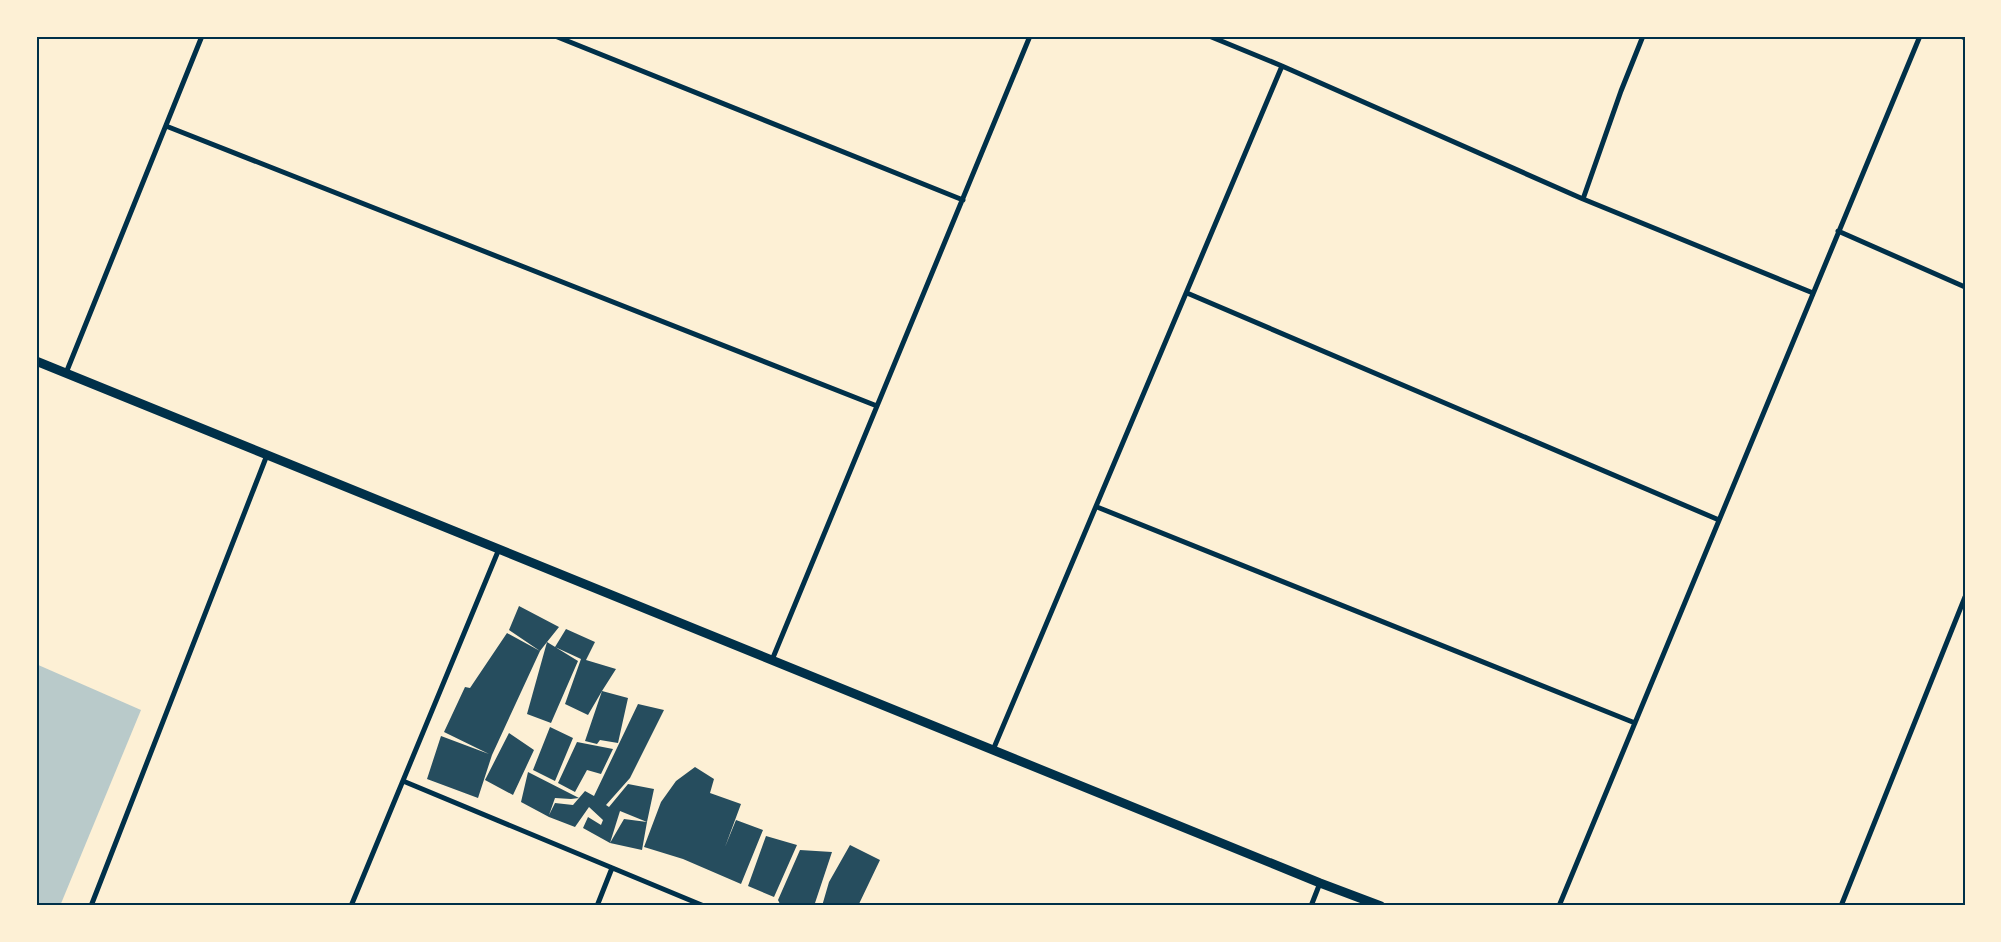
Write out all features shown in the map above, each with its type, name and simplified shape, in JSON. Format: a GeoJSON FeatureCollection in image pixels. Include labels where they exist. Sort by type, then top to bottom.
{"type":"FeatureCollection","features":[{"type":"Feature","properties":{"kind":"street"},"geometry":{"type":"LineString","coordinates":[[66,373],[202,36]]}},
{"type":"Feature","properties":{"kind":"street"},"geometry":{"type":"LineString","coordinates":[[555,36],[963,200]]}},
{"type":"Feature","properties":{"kind":"street"},"geometry":{"type":"LineString","coordinates":[[772,660],[1030,36]]}},
{"type":"Feature","properties":{"kind":"street"},"geometry":{"type":"LineString","coordinates":[[1209,36],[1282,66],[1583,199],[1813,293]]}},
{"type":"Feature","properties":{"kind":"street"},"geometry":{"type":"LineString","coordinates":[[1583,199],[1643,36]]}},
{"type":"Feature","properties":{"kind":"street"},"geometry":{"type":"LineString","coordinates":[[1559,906],[1920,36]]}},
{"type":"Feature","properties":{"kind":"street"},"geometry":{"type":"LineString","coordinates":[[1961,36],[1965,38]]}},
{"type":"Feature","properties":{"kind":"street"},"geometry":{"type":"LineString","coordinates":[[993,750],[1097,508],[1282,66]]}},
{"type":"Feature","properties":{"kind":"street"},"geometry":{"type":"LineString","coordinates":[[166,126],[877,406]]}},
{"type":"Feature","properties":{"kind":"street"},"geometry":{"type":"LineString","coordinates":[[1838,232],[1965,288]]}},
{"type":"Feature","properties":{"kind":"street"},"geometry":{"type":"LineString","coordinates":[[1187,293],[1719,520]]}},
{"type":"Feature","properties":{"kind":"street"},"geometry":{"type":"LineString","coordinates":[[36,361],[1380,906]]}},
{"type":"Feature","properties":{"kind":"street"},"geometry":{"type":"LineString","coordinates":[[91,906],[267,455]]}},
{"type":"Feature","properties":{"kind":"street"},"geometry":{"type":"LineString","coordinates":[[1097,508],[1635,722]]}},
{"type":"Feature","properties":{"kind":"street"},"geometry":{"type":"LineString","coordinates":[[351,906],[499,549]]}},
{"type":"Feature","properties":{"kind":"street"},"geometry":{"type":"LineString","coordinates":[[1841,906],[1965,597]]}},
{"type":"Feature","properties":{"kind":"street"},"geometry":{"type":"LineString","coordinates":[[403,781],[704,906]]}},
{"type":"Feature","properties":{"kind":"street"},"geometry":{"type":"LineString","coordinates":[[597,906],[612,868]]}},
{"type":"Feature","properties":{"kind":"street"},"geometry":{"type":"LineString","coordinates":[[1311,906],[1320,883]]}},
{"type":"Feature","properties":{"kind":"shaded area"},"geometry":{"type":"Polygon","coordinates":[[[36,664],[141,710],[60,906],[36,906],[36,664]]]}},
{"type":"Feature","properties":{"kind":"building"},"geometry":{"type":"Polygon","coordinates":[[[519,606],[559,627],[540,651],[509,630],[519,606]]]}},
{"type":"Feature","properties":{"kind":"building"},"geometry":{"type":"Polygon","coordinates":[[[566,629],[595,642],[586,660],[616,669],[588,715],[565,704],[581,659],[555,647],[566,629]]]}},
{"type":"Feature","properties":{"kind":"building"},"geometry":{"type":"Polygon","coordinates":[[[507,633],[540,651],[492,755],[478,798],[427,779],[441,736],[489,754],[444,732],[465,687],[470,688],[507,633]]]}},
{"type":"Feature","properties":{"kind":"building"},"geometry":{"type":"Polygon","coordinates":[[[547,642],[578,661],[551,723],[527,714],[547,642]]]}},
{"type":"Feature","properties":{"kind":"building"},"geometry":{"type":"Polygon","coordinates":[[[602,691],[628,698],[618,743],[600,740],[597,744],[585,741],[602,691]]]}},
{"type":"Feature","properties":{"kind":"building"},"geometry":{"type":"Polygon","coordinates":[[[638,704],[664,710],[630,778],[606,805],[609,807],[628,784],[654,789],[647,822],[620,811],[610,843],[583,828],[588,817],[601,825],[603,820],[589,807],[575,827],[549,817],[521,802],[528,772],[579,798],[585,791],[594,796],[638,704]],[[555,798],[549,815],[555,803],[573,805],[579,798],[555,798]]]}},
{"type":"Feature","properties":{"kind":"building"},"geometry":{"type":"Polygon","coordinates":[[[550,727],[573,738],[555,781],[533,770],[550,727]]]}},
{"type":"Feature","properties":{"kind":"building"},"geometry":{"type":"Polygon","coordinates":[[[509,733],[534,750],[513,795],[485,780],[509,733]]]}},
{"type":"Feature","properties":{"kind":"building"},"geometry":{"type":"Polygon","coordinates":[[[577,742],[613,749],[601,774],[587,770],[575,792],[558,783],[577,742]]]}},
{"type":"Feature","properties":{"kind":"building"},"geometry":{"type":"Polygon","coordinates":[[[695,767],[714,779],[710,793],[741,804],[725,847],[736,820],[763,830],[741,884],[683,859],[644,847],[661,802],[676,781],[695,767]]]}},
{"type":"Feature","properties":{"kind":"building"},"geometry":{"type":"Polygon","coordinates":[[[624,819],[647,822],[642,850],[610,843],[624,819]]]}},
{"type":"Feature","properties":{"kind":"building"},"geometry":{"type":"Polygon","coordinates":[[[766,836],[797,845],[774,897],[748,886],[766,836]]]}},
{"type":"Feature","properties":{"kind":"building"},"geometry":{"type":"Polygon","coordinates":[[[850,845],[880,860],[858,906],[822,906],[829,882],[850,845]]]}},
{"type":"Feature","properties":{"kind":"building"},"geometry":{"type":"Polygon","coordinates":[[[800,850],[832,852],[814,906],[781,906],[778,900],[800,850]]]}}]}
